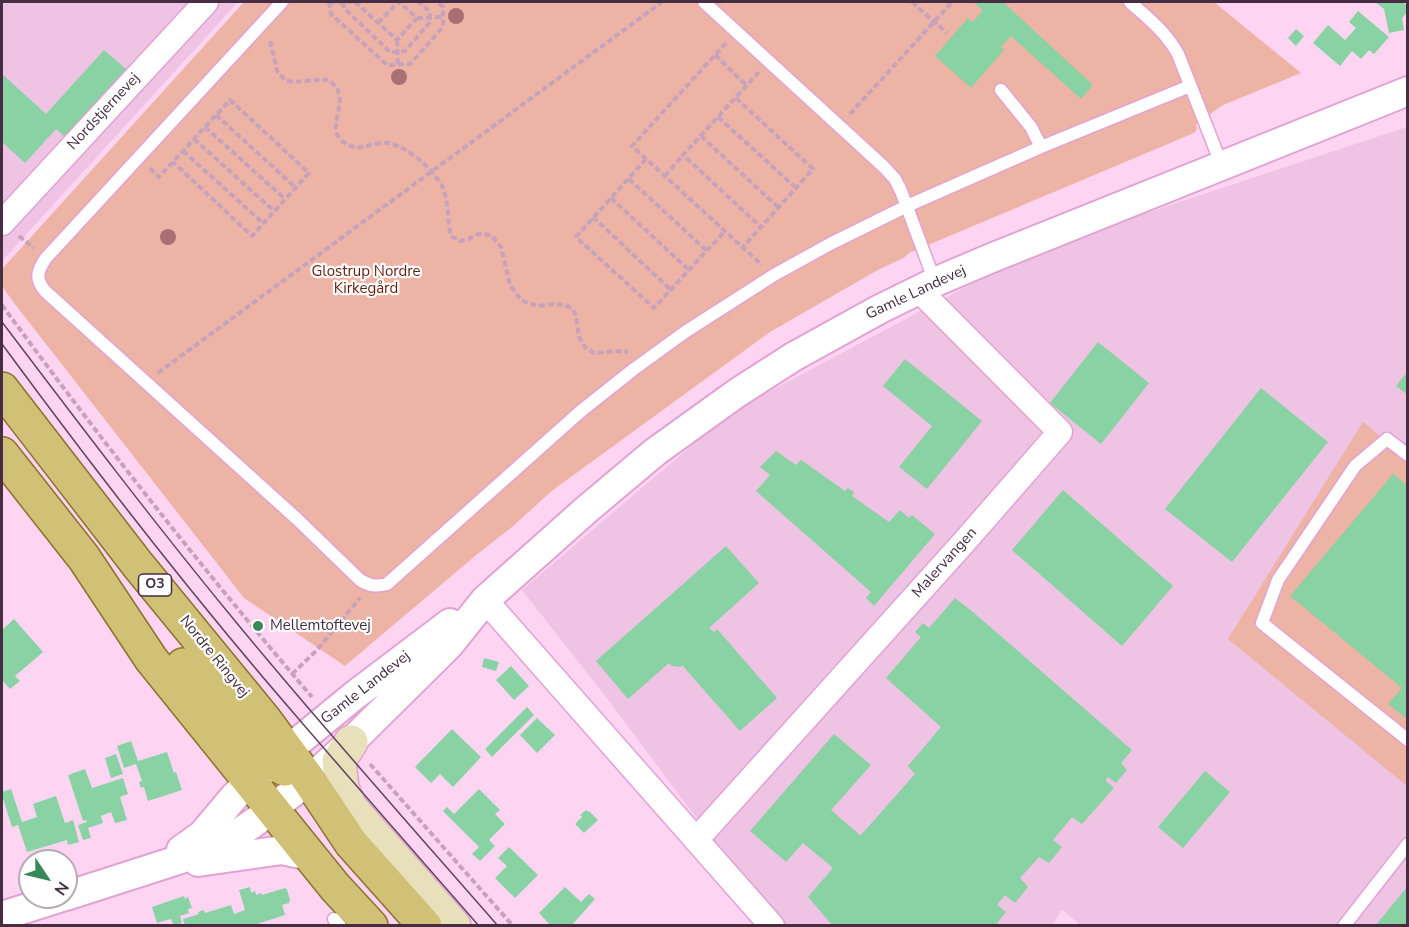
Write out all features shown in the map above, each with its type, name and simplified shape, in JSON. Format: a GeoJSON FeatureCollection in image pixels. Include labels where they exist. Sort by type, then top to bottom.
{"type":"FeatureCollection","features":[{"type":"Feature","properties":{"kind":"main road","name":"Nordre Ringvej"},"geometry":{"type":"LineString","coordinates":[[2,389],[138,565],[265,720],[272,810],[335,887],[371,926]]}},
{"type":"Feature","properties":{"kind":"main road","name":"Nordre Ringvej"},"geometry":{"type":"LineString","coordinates":[[2,454],[84,558],[151,659],[270,765],[309,780],[351,843],[425,926]]}},
{"type":"Feature","properties":{"kind":"main road"},"geometry":{"type":"LineString","coordinates":[[351,742],[339,761],[342,788],[350,807],[454,926]]}},
{"type":"Feature","properties":{"kind":"street","name":"Nordstjernevej"},"geometry":{"type":"LineString","coordinates":[[8,228],[206,2]]}},
{"type":"Feature","properties":{"kind":"street","name":"Gamle Landevej"},"geometry":{"type":"LineString","coordinates":[[309,780],[449,645],[485,600],[586,510],[655,452],[737,393],[793,357],[852,323],[989,259],[1407,91]]}},
{"type":"Feature","properties":{"kind":"street","name":"Malervangen"},"geometry":{"type":"LineString","coordinates":[[696,840],[965,542],[1060,432],[927,286]]}},
{"type":"Feature","properties":{"kind":"street","name":"Gamle Landevej"},"geometry":{"type":"LineString","coordinates":[[270,765],[355,695],[456,618],[485,600]]}},
{"type":"Feature","properties":{"kind":"street"},"geometry":{"type":"LineString","coordinates":[[485,600],[771,926]]}},
{"type":"Feature","properties":{"kind":"street"},"geometry":{"type":"LineString","coordinates":[[154,868],[202,835],[234,797],[270,765]]}},
{"type":"Feature","properties":{"kind":"street"},"geometry":{"type":"LineString","coordinates":[[78,892],[178,860],[219,843],[272,810],[309,780]]}},
{"type":"Feature","properties":{"kind":"street"},"geometry":{"type":"LineString","coordinates":[[154,868],[282,850],[310,856]]}},
{"type":"Feature","properties":{"kind":"street"},"geometry":{"type":"LineString","coordinates":[[2,916],[24,909]]}},
{"type":"Feature","properties":{"kind":"lane"},"geometry":{"type":"LineString","coordinates":[[282,2],[46,258],[38,275],[40,285],[45,291],[145,383],[297,519],[360,580],[369,586],[378,587],[387,584],[581,411],[685,332],[774,275],[830,244],[907,207],[1041,147],[1190,86]]}},
{"type":"Feature","properties":{"kind":"lane"},"geometry":{"type":"LineString","coordinates":[[704,2],[890,173],[907,207],[927,286]]}},
{"type":"Feature","properties":{"kind":"lane"},"geometry":{"type":"LineString","coordinates":[[1130,2],[1171,41],[1222,166]]}},
{"type":"Feature","properties":{"kind":"lane"},"geometry":{"type":"LineString","coordinates":[[1001,90],[1030,127],[1041,147]]}},
{"type":"Feature","properties":{"kind":"lane"},"geometry":{"type":"LineString","coordinates":[[1407,455],[1387,439],[1355,466],[1278,580],[1262,623],[1407,740]]}},
{"type":"Feature","properties":{"kind":"lane"},"geometry":{"type":"LineString","coordinates":[[1344,926],[1407,844]]}},
{"type":"Feature","properties":{"kind":"path"},"geometry":{"type":"LineString","coordinates":[[397,40],[354,2],[329,2],[331,14],[387,65],[410,64],[443,27],[443,7],[437,2]]}},
{"type":"Feature","properties":{"kind":"path"},"geometry":{"type":"LineString","coordinates":[[343,2],[344,8],[390,52],[405,51],[430,22],[430,12],[419,2]]}},
{"type":"Feature","properties":{"kind":"path"},"geometry":{"type":"LineString","coordinates":[[378,23],[399,2],[417,18]]}},
{"type":"Feature","properties":{"kind":"path"},"geometry":{"type":"LineString","coordinates":[[145,383],[662,2]]}},
{"type":"Feature","properties":{"kind":"path"},"geometry":{"type":"LineString","coordinates":[[912,2],[947,33]]}},
{"type":"Feature","properties":{"kind":"path"},"geometry":{"type":"LineString","coordinates":[[839,126],[952,2]]}},
{"type":"Feature","properties":{"kind":"path"},"geometry":{"type":"LineString","coordinates":[[398,65],[397,40],[417,18],[443,17]]}},
{"type":"Feature","properties":{"kind":"path"},"geometry":{"type":"LineString","coordinates":[[258,27],[269,38],[277,71],[286,81],[330,80],[338,91],[340,104],[335,125],[339,138],[350,146],[364,148],[380,143],[393,144],[411,152],[431,172],[442,186],[448,205],[451,236],[460,241],[478,234],[491,235],[501,247],[510,285],[521,300],[537,306],[555,304],[573,309],[579,337],[585,346],[594,353],[628,352],[642,363]]}},
{"type":"Feature","properties":{"kind":"path"},"geometry":{"type":"LineString","coordinates":[[665,176],[746,87],[714,56],[632,146],[725,231],[774,275]]}},
{"type":"Feature","properties":{"kind":"path"},"geometry":{"type":"LineString","coordinates":[[736,98],[813,169],[743,247]]}},
{"type":"Feature","properties":{"kind":"path"},"geometry":{"type":"LineString","coordinates":[[138,158],[159,177],[172,162],[206,127],[230,100],[309,173],[252,236],[172,162]]}},
{"type":"Feature","properties":{"kind":"path"},"geometry":{"type":"LineString","coordinates":[[216,115],[296,188]]}},
{"type":"Feature","properties":{"kind":"path"},"geometry":{"type":"LineString","coordinates":[[718,117],[796,188]]}},
{"type":"Feature","properties":{"kind":"path"},"geometry":{"type":"LineString","coordinates":[[206,127],[285,199]]}},
{"type":"Feature","properties":{"kind":"path"},"geometry":{"type":"LineString","coordinates":[[701,136],[779,208]]}},
{"type":"Feature","properties":{"kind":"path"},"geometry":{"type":"LineString","coordinates":[[194,139],[274,211]]}},
{"type":"Feature","properties":{"kind":"path"},"geometry":{"type":"LineString","coordinates":[[183,151],[263,223]]}},
{"type":"Feature","properties":{"kind":"path"},"geometry":{"type":"LineString","coordinates":[[683,155],[761,227]]}},
{"type":"Feature","properties":{"kind":"path"},"geometry":{"type":"LineString","coordinates":[[646,159],[576,237],[654,309],[725,231]]}},
{"type":"Feature","properties":{"kind":"path"},"geometry":{"type":"LineString","coordinates":[[629,179],[707,250]]}},
{"type":"Feature","properties":{"kind":"path"},"geometry":{"type":"LineString","coordinates":[[611,198],[689,270]]}},
{"type":"Feature","properties":{"kind":"path"},"geometry":{"type":"LineString","coordinates":[[593,218],[671,290]]}},
{"type":"Feature","properties":{"kind":"path"},"geometry":{"type":"LineString","coordinates":[[8,228],[46,258]]}},
{"type":"Feature","properties":{"kind":"path"},"geometry":{"type":"LineString","coordinates":[[2,305],[164,518],[329,717]]}},
{"type":"Feature","properties":{"kind":"path"},"geometry":{"type":"LineString","coordinates":[[292,674],[316,651],[369,586]]}},
{"type":"Feature","properties":{"kind":"path"},"geometry":{"type":"LineString","coordinates":[[351,742],[513,926]]}},
{"type":"Feature","properties":{"kind":"shaded area"},"geometry":{"type":"Polygon","coordinates":[[[2,2],[238,2],[2,261],[2,2]]]}},
{"type":"Feature","properties":{"kind":"shaded area"},"geometry":{"type":"Polygon","coordinates":[[[1407,127],[1407,925],[1082,926],[1062,910],[1052,925],[776,925],[609,701],[522,590],[731,412],[1037,249],[1407,127]]]}},
{"type":"Feature","properties":{"kind":"green space","name":"Glostrup Nordre Kirkegård"},"geometry":{"type":"Polygon","coordinates":[[[244,2],[1214,2],[1301,73],[1223,105],[1196,124],[1197,129],[1194,133],[909,253],[770,332],[553,490],[345,666],[244,598],[2,286],[2,269],[244,2]]]}},
{"type":"Feature","properties":{"kind":"green space"},"geometry":{"type":"Polygon","coordinates":[[[1363,422],[1407,458],[1407,786],[1228,639],[1363,422]]]}},
{"type":"Feature","properties":{"kind":"building"},"geometry":{"type":"Polygon","coordinates":[[[973,2],[1003,2],[1093,85],[1081,99],[1011,36],[1001,47],[1004,50],[971,88],[935,56],[968,18],[973,22],[983,10],[973,2]]]}},
{"type":"Feature","properties":{"kind":"building"},"geometry":{"type":"Polygon","coordinates":[[[1375,2],[1402,2],[1408,6],[1408,11],[1402,18],[1404,30],[1389,33],[1384,9],[1375,2]]]}},
{"type":"Feature","properties":{"kind":"building"},"geometry":{"type":"Polygon","coordinates":[[[1358,11],[1389,37],[1374,54],[1369,50],[1361,59],[1352,51],[1340,66],[1313,43],[1328,25],[1345,40],[1356,28],[1349,22],[1358,11]]]}},
{"type":"Feature","properties":{"kind":"building"},"geometry":{"type":"Polygon","coordinates":[[[1296,29],[1304,36],[1296,46],[1288,38],[1296,29]]]}},
{"type":"Feature","properties":{"kind":"building"},"geometry":{"type":"Polygon","coordinates":[[[104,50],[127,70],[65,137],[56,129],[25,163],[2,142],[2,74],[46,114],[104,50]]]}},
{"type":"Feature","properties":{"kind":"building"},"geometry":{"type":"Polygon","coordinates":[[[1098,342],[1149,383],[1101,444],[1050,403],[1098,342]]]}},
{"type":"Feature","properties":{"kind":"building"},"geometry":{"type":"Polygon","coordinates":[[[905,359],[982,421],[927,489],[899,467],[932,426],[883,386],[905,359]]]}},
{"type":"Feature","properties":{"kind":"building"},"geometry":{"type":"Polygon","coordinates":[[[1408,371],[1408,395],[1396,386],[1408,371]]]}},
{"type":"Feature","properties":{"kind":"building"},"geometry":{"type":"Polygon","coordinates":[[[1261,388],[1328,442],[1232,562],[1165,509],[1261,388]]]}},
{"type":"Feature","properties":{"kind":"building"},"geometry":{"type":"Polygon","coordinates":[[[776,451],[796,465],[801,460],[845,491],[848,488],[854,492],[852,496],[889,522],[900,510],[909,518],[912,515],[935,534],[874,606],[866,598],[871,592],[756,491],[770,475],[760,467],[776,451]]]}},
{"type":"Feature","properties":{"kind":"building"},"geometry":{"type":"Polygon","coordinates":[[[1393,474],[1408,486],[1408,720],[1388,704],[1402,688],[1290,596],[1393,474]]]}},
{"type":"Feature","properties":{"kind":"building"},"geometry":{"type":"Polygon","coordinates":[[[1063,490],[1173,586],[1122,646],[1012,550],[1063,490]]]}},
{"type":"Feature","properties":{"kind":"building"},"geometry":{"type":"Polygon","coordinates":[[[726,546],[759,583],[709,628],[714,632],[717,629],[777,698],[740,731],[682,665],[681,667],[672,666],[669,663],[628,699],[596,661],[726,546]]]}},
{"type":"Feature","properties":{"kind":"building"},"geometry":{"type":"Polygon","coordinates":[[[955,598],[1132,750],[1121,763],[1127,770],[1116,783],[1108,777],[1106,779],[1114,788],[1082,824],[1072,817],[1053,840],[1062,847],[1049,863],[1039,857],[1020,878],[1028,887],[1015,903],[1004,896],[997,905],[1006,912],[995,926],[833,926],[808,897],[832,867],[803,843],[786,862],[750,831],[834,734],[871,765],[831,810],[860,835],[915,774],[908,766],[941,727],[886,678],[921,637],[915,632],[923,623],[929,628],[955,598]]]}},
{"type":"Feature","properties":{"kind":"building"},"geometry":{"type":"Polygon","coordinates":[[[14,619],[43,652],[15,676],[20,681],[10,689],[2,680],[2,630],[14,619]]]}},
{"type":"Feature","properties":{"kind":"building"},"geometry":{"type":"Polygon","coordinates":[[[484,658],[499,662],[496,671],[482,667],[484,658]]]}},
{"type":"Feature","properties":{"kind":"building"},"geometry":{"type":"Polygon","coordinates":[[[511,666],[529,686],[514,700],[496,680],[511,666]]]}},
{"type":"Feature","properties":{"kind":"building"},"geometry":{"type":"Polygon","coordinates":[[[527,707],[534,715],[492,757],[485,749],[527,707]]]}},
{"type":"Feature","properties":{"kind":"building"},"geometry":{"type":"Polygon","coordinates":[[[537,718],[555,735],[537,753],[520,735],[537,718]]]}},
{"type":"Feature","properties":{"kind":"building"},"geometry":{"type":"Polygon","coordinates":[[[452,729],[481,757],[453,787],[440,774],[431,783],[415,767],[452,729]]]}},
{"type":"Feature","properties":{"kind":"building"},"geometry":{"type":"Polygon","coordinates":[[[131,741],[138,761],[167,752],[182,790],[148,801],[144,787],[141,788],[139,782],[142,781],[136,764],[124,768],[117,746],[131,741]]]}},
{"type":"Feature","properties":{"kind":"building"},"geometry":{"type":"Polygon","coordinates":[[[116,754],[123,774],[111,778],[105,758],[116,754]]]}},
{"type":"Feature","properties":{"kind":"building"},"geometry":{"type":"Polygon","coordinates":[[[85,769],[92,788],[123,778],[128,794],[120,797],[127,820],[115,823],[111,812],[101,816],[103,823],[88,828],[91,838],[83,840],[78,825],[87,822],[83,821],[68,775],[85,769]]]}},
{"type":"Feature","properties":{"kind":"building"},"geometry":{"type":"Polygon","coordinates":[[[1205,771],[1230,792],[1183,848],[1158,827],[1205,771]]]}},
{"type":"Feature","properties":{"kind":"building"},"geometry":{"type":"Polygon","coordinates":[[[11,789],[22,822],[37,817],[33,804],[56,796],[65,823],[73,820],[79,842],[68,845],[67,840],[37,849],[26,849],[18,825],[12,827],[2,792],[11,789]]]}},
{"type":"Feature","properties":{"kind":"building"},"geometry":{"type":"Polygon","coordinates":[[[479,789],[500,810],[495,814],[505,824],[489,840],[495,846],[480,861],[472,854],[479,847],[443,811],[447,807],[454,814],[479,789]]]}},
{"type":"Feature","properties":{"kind":"building"},"geometry":{"type":"Polygon","coordinates":[[[586,810],[598,820],[584,833],[575,824],[586,810]]]}},
{"type":"Feature","properties":{"kind":"building"},"geometry":{"type":"Polygon","coordinates":[[[509,847],[538,875],[515,898],[495,878],[507,866],[498,858],[509,847]]]}},
{"type":"Feature","properties":{"kind":"building"},"geometry":{"type":"Polygon","coordinates":[[[1408,886],[1408,926],[1375,926],[1408,886]]]}},
{"type":"Feature","properties":{"kind":"building"},"geometry":{"type":"Polygon","coordinates":[[[250,887],[251,893],[255,891],[256,895],[285,888],[290,900],[289,903],[282,905],[285,915],[257,924],[257,926],[185,926],[183,919],[204,910],[205,913],[231,905],[234,914],[245,910],[239,890],[250,887]]]}},
{"type":"Feature","properties":{"kind":"building"},"geometry":{"type":"Polygon","coordinates":[[[565,887],[581,902],[589,894],[595,899],[571,926],[551,926],[539,913],[565,887]]]}},
{"type":"Feature","properties":{"kind":"building"},"geometry":{"type":"Polygon","coordinates":[[[184,896],[185,899],[188,897],[192,908],[188,909],[189,913],[180,916],[182,923],[174,926],[171,919],[157,923],[152,907],[184,896]]]}},
{"type":"Feature","properties":{"kind":"tram line"},"geometry":{"type":"LineString","coordinates":[[2,322],[231,616],[498,926]]}},
{"type":"Feature","properties":{"kind":"tram line"},"geometry":{"type":"LineString","coordinates":[[2,344],[109,487],[220,626],[479,926]]}},
{"type":"Feature","properties":{"kind":"place","name":"Mellemtoftevej"},"geometry":{"type":"Point","coordinates":[258,626]}}]}
